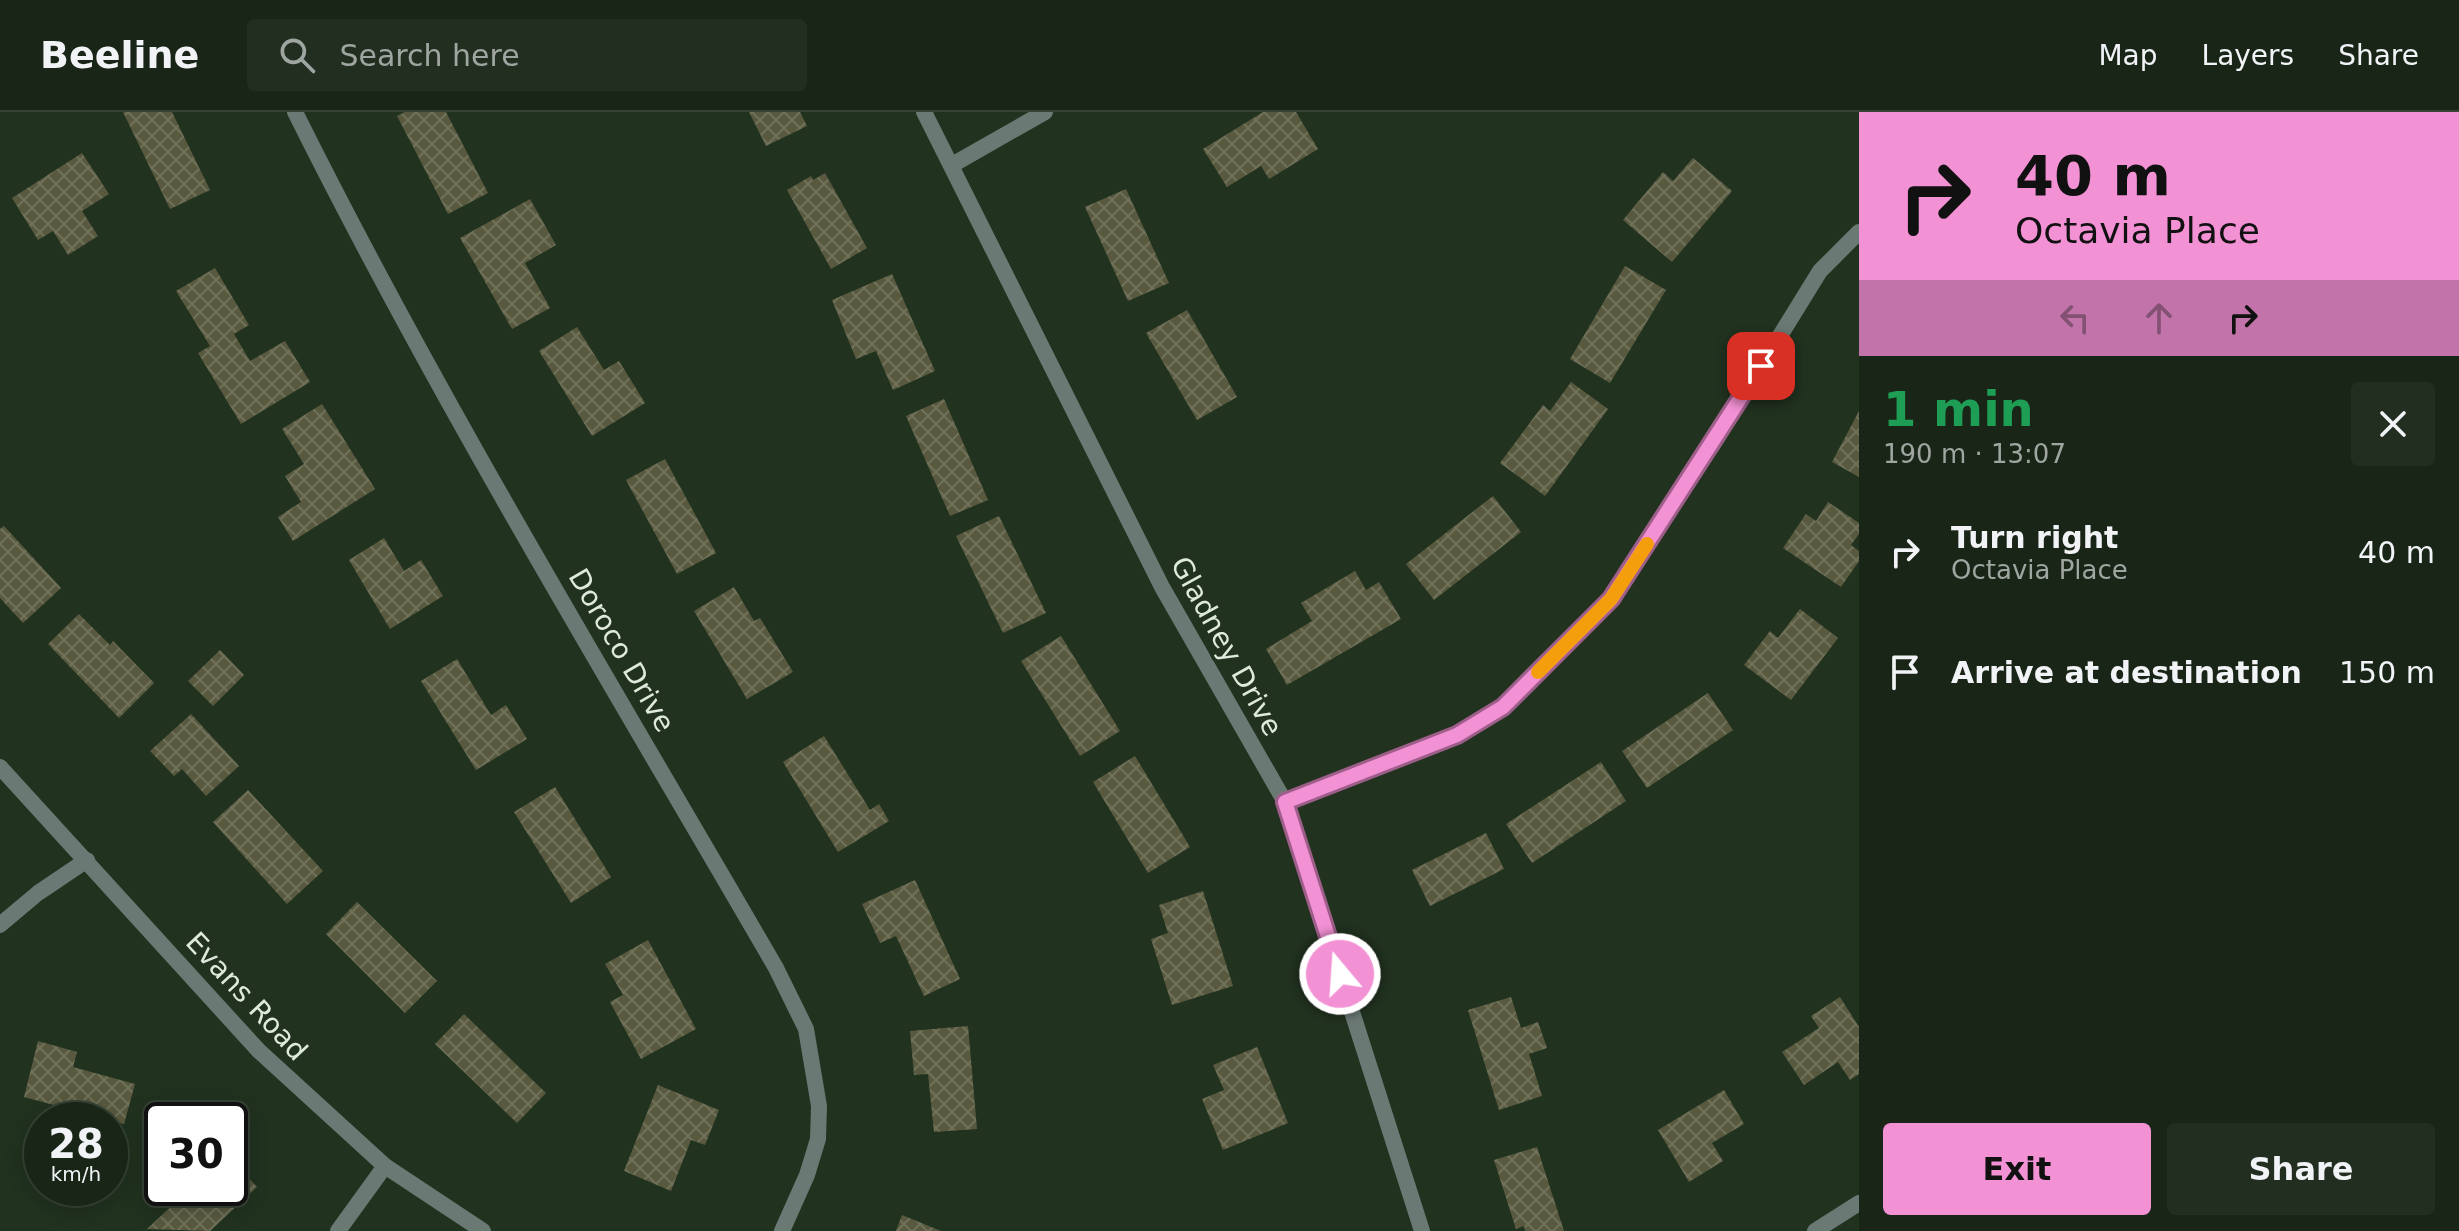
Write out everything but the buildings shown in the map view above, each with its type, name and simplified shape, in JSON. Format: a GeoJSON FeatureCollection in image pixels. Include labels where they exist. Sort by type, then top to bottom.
{"type":"FeatureCollection","features":[{"type":"Feature","properties":{"kind":"street","name":"Doroco Drive"},"geometry":{"type":"LineString","coordinates":[[295,112],[359,241],[776,968],[806,1029],[819,1106],[818,1139],[807,1175],[782,1231]]}},
{"type":"Feature","properties":{"kind":"street","name":"Gladney Drive"},"geometry":{"type":"LineString","coordinates":[[924,112],[1162,587],[1285,802],[1422,1231]]}},
{"type":"Feature","properties":{"kind":"street"},"geometry":{"type":"LineString","coordinates":[[952,165],[1045,112]]}},
{"type":"Feature","properties":{"kind":"street"},"geometry":{"type":"LineString","coordinates":[[1285,802],[1457,735],[1503,707],[1611,599],[1717,438],[1820,271],[1859,232]]}},
{"type":"Feature","properties":{"kind":"street","name":"Evans Road"},"geometry":{"type":"LineString","coordinates":[[0,767],[259,1051],[385,1166],[483,1231]]}},
{"type":"Feature","properties":{"kind":"street"},"geometry":{"type":"LineString","coordinates":[[0,925],[38,893],[87,860]]}},
{"type":"Feature","properties":{"kind":"street"},"geometry":{"type":"LineString","coordinates":[[338,1231],[385,1166]]}},
{"type":"Feature","properties":{"kind":"street"},"geometry":{"type":"LineString","coordinates":[[1815,1231],[1859,1203]]}},
{"type":"Feature","properties":{"kind":"slow traffic"},"geometry":{"type":"LineString","coordinates":[[1538,672],[1611,599],[1647,544]]}},
{"type":"Feature","properties":{"kind":"route"},"geometry":{"type":"LineString","coordinates":[[1340,974],[1285,802],[1457,735],[1503,707],[1611,599],[1761,366]]}}]}
